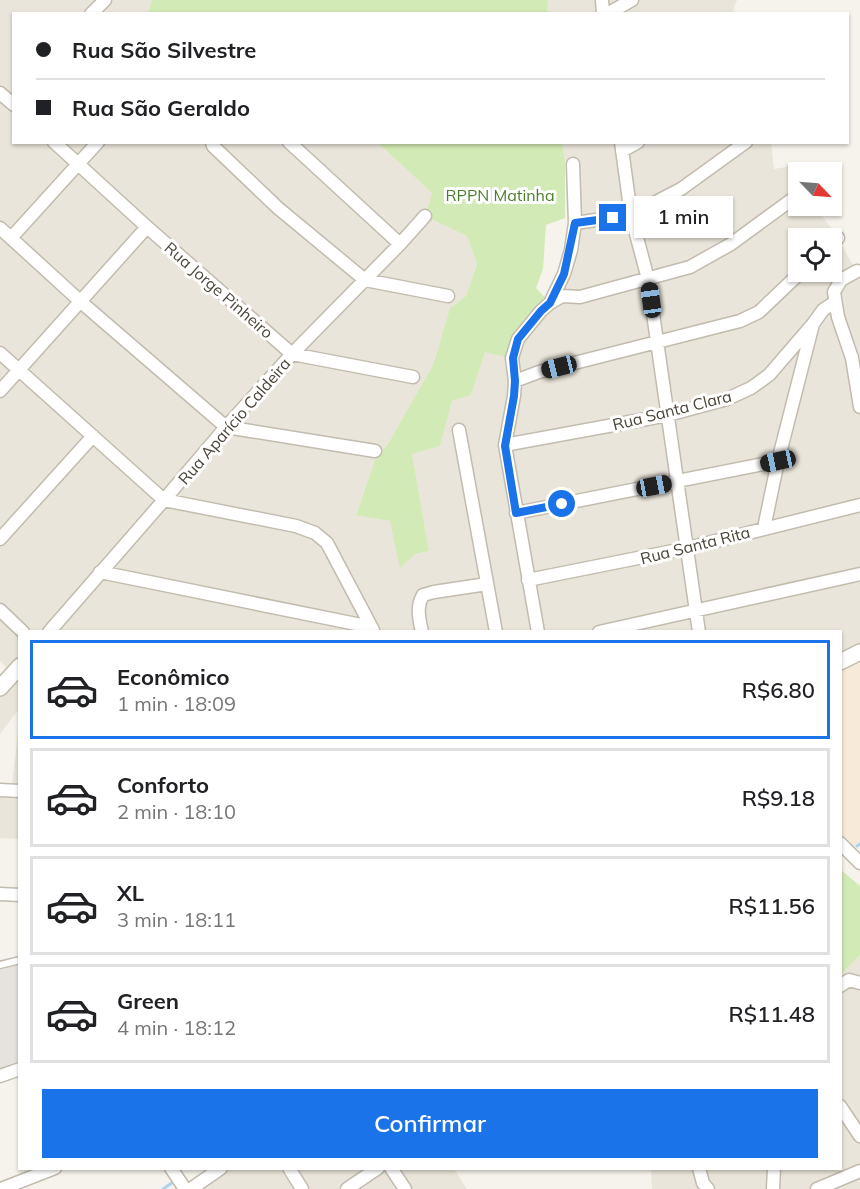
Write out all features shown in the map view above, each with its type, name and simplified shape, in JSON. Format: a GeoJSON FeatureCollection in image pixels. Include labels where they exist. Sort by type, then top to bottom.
{"type":"FeatureCollection","features":[{"type":"Feature","properties":{"kind":"street"},"geometry":{"type":"LineString","coordinates":[[93,12],[105,0]]}},
{"type":"Feature","properties":{"kind":"street"},"geometry":{"type":"LineString","coordinates":[[609,12],[632,0]]}},
{"type":"Feature","properties":{"kind":"street","name":"Rua Jorge Pinheiro"},"geometry":{"type":"LineString","coordinates":[[56,144],[292,354]]}},
{"type":"Feature","properties":{"kind":"street"},"geometry":{"type":"LineString","coordinates":[[11,238],[96,144]]}},
{"type":"Feature","properties":{"kind":"street"},"geometry":{"type":"LineString","coordinates":[[212,144],[232,166],[278,208],[365,280],[448,296]]}},
{"type":"Feature","properties":{"kind":"street"},"geometry":{"type":"LineString","coordinates":[[291,144],[400,244]]}},
{"type":"Feature","properties":{"kind":"street"},"geometry":{"type":"LineString","coordinates":[[575,223],[632,215],[681,189],[743,144]]}},
{"type":"Feature","properties":{"kind":"street"},"geometry":{"type":"LineString","coordinates":[[622,147],[632,215],[648,279],[699,630]]}},
{"type":"Feature","properties":{"kind":"street"},"geometry":{"type":"LineString","coordinates":[[550,303],[564,274],[575,223],[573,164]]}},
{"type":"Feature","properties":{"kind":"street"},"geometry":{"type":"LineString","coordinates":[[538,630],[505,446],[515,381],[513,358],[518,339],[541,311],[562,296],[580,297],[690,267],[712,256],[788,202]]}},
{"type":"Feature","properties":{"kind":"street","name":"Rua Aparício Caldeira"},"geometry":{"type":"LineString","coordinates":[[51,630],[225,427],[424,216]]}},
{"type":"Feature","properties":{"kind":"street"},"geometry":{"type":"LineString","coordinates":[[0,392],[147,227]]}},
{"type":"Feature","properties":{"kind":"street"},"geometry":{"type":"LineString","coordinates":[[0,228],[225,427],[375,451]]}},
{"type":"Feature","properties":{"kind":"street"},"geometry":{"type":"LineString","coordinates":[[857,271],[841,280],[834,292],[852,358],[860,407]]}},
{"type":"Feature","properties":{"kind":"street"},"geometry":{"type":"LineString","coordinates":[[515,381],[539,372],[740,321],[759,312],[790,282]]}},
{"type":"Feature","properties":{"kind":"street","name":"Rua Santa Clara"},"geometry":{"type":"LineString","coordinates":[[505,446],[668,415],[727,399],[751,388],[769,375],[823,310],[835,302]]}},
{"type":"Feature","properties":{"kind":"street"},"geometry":{"type":"LineString","coordinates":[[764,528],[778,461],[813,324]]}},
{"type":"Feature","properties":{"kind":"street"},"geometry":{"type":"LineString","coordinates":[[0,353],[164,500],[296,526],[315,533],[327,543],[372,629]]}},
{"type":"Feature","properties":{"kind":"street"},"geometry":{"type":"LineString","coordinates":[[292,354],[413,377]]}},
{"type":"Feature","properties":{"kind":"street"},"geometry":{"type":"LineString","coordinates":[[459,430],[496,630]]}},
{"type":"Feature","properties":{"kind":"street"},"geometry":{"type":"LineString","coordinates":[[0,539],[93,436]]}},
{"type":"Feature","properties":{"kind":"street"},"geometry":{"type":"LineString","coordinates":[[516,513],[778,461]]}},
{"type":"Feature","properties":{"kind":"street","name":"Rua Santa Rita"},"geometry":{"type":"LineString","coordinates":[[528,580],[688,548],[860,505]]}},
{"type":"Feature","properties":{"kind":"street"},"geometry":{"type":"LineString","coordinates":[[100,572],[372,629]]}},
{"type":"Feature","properties":{"kind":"street"},"geometry":{"type":"LineString","coordinates":[[607,630],[860,574]]}},
{"type":"Feature","properties":{"kind":"street"},"geometry":{"type":"LineString","coordinates":[[422,630],[418,603],[423,595],[487,584]]}},
{"type":"Feature","properties":{"kind":"street"},"geometry":{"type":"LineString","coordinates":[[0,610],[21,630]]}},
{"type":"Feature","properties":{"kind":"street"},"geometry":{"type":"LineString","coordinates":[[842,661],[860,652]]}},
{"type":"Feature","properties":{"kind":"street"},"geometry":{"type":"LineString","coordinates":[[0,688],[18,668]]}},
{"type":"Feature","properties":{"kind":"street"},"geometry":{"type":"LineString","coordinates":[[0,790],[18,791]]}},
{"type":"Feature","properties":{"kind":"street"},"geometry":{"type":"LineString","coordinates":[[842,845],[860,862]]}},
{"type":"Feature","properties":{"kind":"street"},"geometry":{"type":"LineString","coordinates":[[0,894],[18,895]]}},
{"type":"Feature","properties":{"kind":"street"},"geometry":{"type":"LineString","coordinates":[[842,985],[849,980],[860,983]]}},
{"type":"Feature","properties":{"kind":"street"},"geometry":{"type":"LineString","coordinates":[[0,1076],[18,1070]]}},
{"type":"Feature","properties":{"kind":"street"},"geometry":{"type":"LineString","coordinates":[[842,1109],[860,1136]]}},
{"type":"Feature","properties":{"kind":"street"},"geometry":{"type":"LineString","coordinates":[[1,1189],[50,1170]]}},
{"type":"Feature","properties":{"kind":"street"},"geometry":{"type":"LineString","coordinates":[[173,1170],[186,1187],[217,1170]]}},
{"type":"Feature","properties":{"kind":"street"},"geometry":{"type":"LineString","coordinates":[[290,1170],[302,1189]]}},
{"type":"Feature","properties":{"kind":"street"},"geometry":{"type":"LineString","coordinates":[[347,1189],[375,1170]]}},
{"type":"Feature","properties":{"kind":"street"},"geometry":{"type":"LineString","coordinates":[[392,1170],[405,1189]]}},
{"type":"Feature","properties":{"kind":"street"},"geometry":{"type":"LineString","coordinates":[[700,1170],[703,1183],[708,1189]]}},
{"type":"Feature","properties":{"kind":"street"},"geometry":{"type":"LineString","coordinates":[[773,1189],[774,1170]]}},
{"type":"Feature","properties":{"kind":"street"},"geometry":{"type":"LineString","coordinates":[[817,1189],[860,1171]]}},
{"type":"Feature","properties":{"kind":"lane"},"geometry":{"type":"LineString","coordinates":[[0,965],[18,960]]}},
{"type":"Feature","properties":{"kind":"shaded area"},"geometry":{"type":"Polygon","coordinates":[[[0,0],[152,0],[148,12],[12,12],[12,144],[379,144],[432,193],[425,216],[467,236],[477,264],[466,296],[450,308],[433,365],[389,442],[375,460],[356,514],[390,521],[415,554],[429,551],[412,454],[440,446],[452,401],[471,395],[485,352],[541,311],[571,250],[573,164],[565,161],[562,144],[771,144],[774,169],[788,167],[788,216],[822,216],[831,228],[788,228],[788,282],[842,282],[842,245],[860,278],[860,652],[842,661],[842,630],[18,630],[18,710],[0,734],[0,688],[13,674],[0,661],[0,0]]]}},
{"type":"Feature","properties":{"kind":"shaded area"},"geometry":{"type":"Polygon","coordinates":[[[548,0],[737,0],[732,12],[547,12],[548,0]]]}},
{"type":"Feature","properties":{"kind":"shaded area"},"geometry":{"type":"Polygon","coordinates":[[[860,652],[860,844],[848,851],[842,845],[842,661],[860,652]]]}},
{"type":"Feature","properties":{"kind":"shaded area"},"geometry":{"type":"Polygon","coordinates":[[[18,734],[18,786],[12,785],[18,734]]]}},
{"type":"Feature","properties":{"kind":"shaded area"},"geometry":{"type":"Polygon","coordinates":[[[0,797],[18,798],[18,839],[0,838],[0,797]]]}},
{"type":"Feature","properties":{"kind":"shaded area"},"geometry":{"type":"Polygon","coordinates":[[[860,955],[860,1189],[652,1189],[651,1170],[842,1170],[842,973],[860,955]]]}},
{"type":"Feature","properties":{"kind":"shaded area"},"geometry":{"type":"Polygon","coordinates":[[[18,964],[18,1061],[0,1068],[0,970],[18,964]]]}},
{"type":"Feature","properties":{"kind":"shaded area"},"geometry":{"type":"Polygon","coordinates":[[[228,1170],[281,1170],[293,1189],[201,1189],[228,1170]]]}},
{"type":"Feature","properties":{"kind":"shaded area"},"geometry":{"type":"Polygon","coordinates":[[[299,1170],[367,1170],[341,1189],[310,1189],[299,1170]]]}},
{"type":"Feature","properties":{"kind":"shaded area"},"geometry":{"type":"Polygon","coordinates":[[[386,1170],[398,1189],[359,1189],[386,1170]]]}},
{"type":"Feature","properties":{"kind":"shaded area"},"geometry":{"type":"Polygon","coordinates":[[[399,1170],[455,1170],[467,1189],[412,1189],[399,1170]]]}},
{"type":"Feature","properties":{"kind":"green space"},"geometry":{"type":"Polygon","coordinates":[[[152,0],[548,0],[547,12],[148,12],[152,0]]]}},
{"type":"Feature","properties":{"kind":"green space","name":"RPPN Matinha"},"geometry":{"type":"Polygon","coordinates":[[[379,144],[562,144],[565,161],[565,218],[546,225],[543,269],[536,288],[550,303],[541,311],[512,358],[485,352],[471,395],[452,401],[440,446],[412,454],[429,551],[415,554],[400,568],[390,521],[356,515],[375,460],[389,442],[433,365],[450,308],[466,296],[477,264],[467,236],[425,216],[432,193],[379,144]]]}},
{"type":"Feature","properties":{"kind":"green space"},"geometry":{"type":"Polygon","coordinates":[[[842,871],[860,886],[860,955],[842,973],[842,871]]]}},
{"type":"Feature","properties":{"kind":"waterway"},"geometry":{"type":"LineString","coordinates":[[163,1189],[176,1180]]}},
{"type":"Feature","properties":{"kind":"route"},"geometry":{"type":"LineString","coordinates":[[562,504],[516,513],[505,446],[514,396],[513,358],[518,339],[550,303],[564,274],[575,223],[613,218]]}}]}
